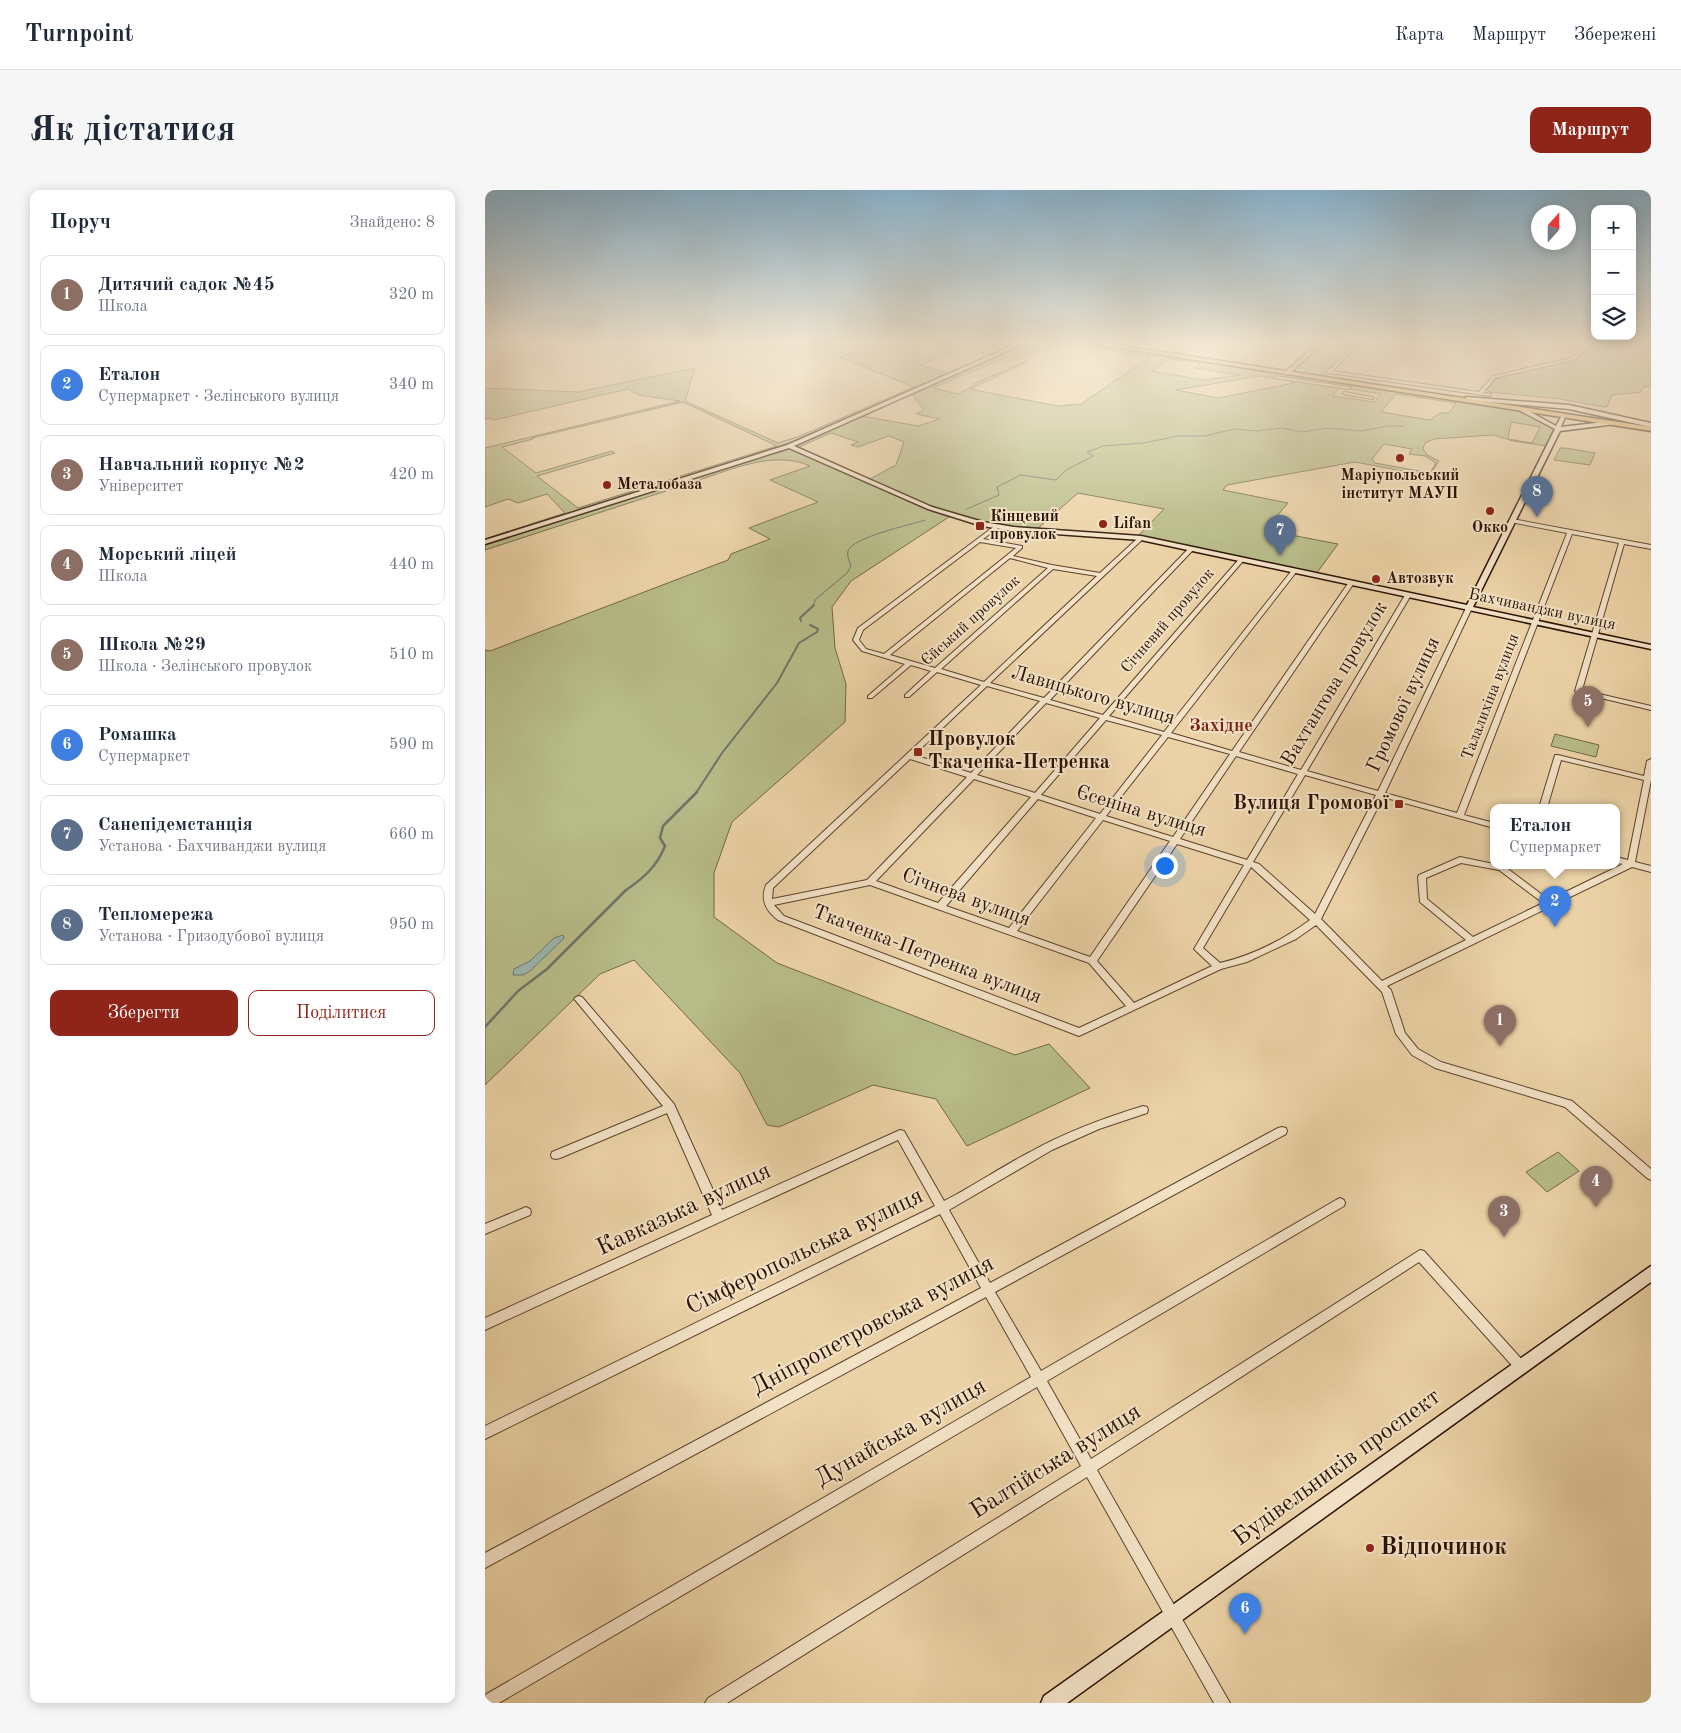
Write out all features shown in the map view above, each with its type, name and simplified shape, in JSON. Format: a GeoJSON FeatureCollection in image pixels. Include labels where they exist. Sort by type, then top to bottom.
{"type":"FeatureCollection","features":[{"type":"Feature","properties":{"kind":"highway"},"geometry":{"type":"LineString","coordinates":[[1538,412],[1613,423],[1651,426]]}},
{"type":"Feature","properties":{"kind":"highway"},"geometry":{"type":"LineString","coordinates":[[1562,412],[1651,426]]}},
{"type":"Feature","properties":{"kind":"street"},"geometry":{"type":"LineString","coordinates":[[485,542],[789,446],[867,412]]}},
{"type":"Feature","properties":{"kind":"street"},"geometry":{"type":"LineString","coordinates":[[1526,412],[1558,429],[1613,423]]}},
{"type":"Feature","properties":{"kind":"street"},"geometry":{"type":"LineString","coordinates":[[1592,412],[1651,426]]}},
{"type":"Feature","properties":{"kind":"street","name":"Громової вулиця"},"geometry":{"type":"LineString","coordinates":[[1079,1032],[1218,967],[1244,960],[1293,937],[1316,920],[1380,795],[1469,608],[1563,418]]}},
{"type":"Feature","properties":{"kind":"street","name":"Бахчиванджи вулиця"},"geometry":{"type":"LineString","coordinates":[[789,446],[930,508],[996,527],[1141,538],[1651,647]]}},
{"type":"Feature","properties":{"kind":"street"},"geometry":{"type":"LineString","coordinates":[[1512,521],[1651,546]]}},
{"type":"Feature","properties":{"kind":"street"},"geometry":{"type":"LineString","coordinates":[[978,540],[1019,547],[885,656],[864,650],[858,646],[856,640],[860,629],[978,540],[996,527]]}},
{"type":"Feature","properties":{"kind":"street","name":"Талалихіна вулиця"},"geometry":{"type":"LineString","coordinates":[[1459,817],[1570,532]]}},
{"type":"Feature","properties":{"kind":"street"},"geometry":{"type":"LineString","coordinates":[[768,903],[769,887],[1141,538]]}},
{"type":"Feature","properties":{"kind":"street"},"geometry":{"type":"LineString","coordinates":[[1622,541],[1578,691],[1651,708]]}},
{"type":"Feature","properties":{"kind":"street"},"geometry":{"type":"LineString","coordinates":[[869,882],[1192,548]]}},
{"type":"Feature","properties":{"kind":"street"},"geometry":{"type":"LineString","coordinates":[[1008,556],[1053,567],[1102,575]]}},
{"type":"Feature","properties":{"kind":"street","name":"Січневий провулок"},"geometry":{"type":"LineString","coordinates":[[939,907],[1242,559]]}},
{"type":"Feature","properties":{"kind":"street","name":"Єйський провулок"},"geometry":{"type":"LineString","coordinates":[[907,696],[1053,567]]}},
{"type":"Feature","properties":{"kind":"street"},"geometry":{"type":"LineString","coordinates":[[1011,932],[1295,570]]}},
{"type":"Feature","properties":{"kind":"street"},"geometry":{"type":"LineString","coordinates":[[1092,961],[1351,583]]}},
{"type":"Feature","properties":{"kind":"street","name":"Вахтангова провулок"},"geometry":{"type":"LineString","coordinates":[[1218,967],[1198,948],[1408,595]]}},
{"type":"Feature","properties":{"kind":"street","name":"Лавицького вулиця"},"geometry":{"type":"LineString","coordinates":[[885,656],[1490,825]]}},
{"type":"Feature","properties":{"kind":"street"},"geometry":{"type":"LineString","coordinates":[[870,697],[910,663]]}},
{"type":"Feature","properties":{"kind":"street","name":"Єсеніна вулиця"},"geometry":{"type":"LineString","coordinates":[[909,756],[1249,863],[1261,869],[1316,920],[1381,985],[1389,997],[1401,1034],[1415,1052],[1438,1065],[1567,1104],[1651,1175]]}},
{"type":"Feature","properties":{"kind":"street"},"geometry":{"type":"LineString","coordinates":[[1544,804],[1558,756],[1647,779]]}},
{"type":"Feature","properties":{"kind":"street"},"geometry":{"type":"LineString","coordinates":[[1631,864],[1651,761]]}},
{"type":"Feature","properties":{"kind":"street"},"geometry":{"type":"LineString","coordinates":[[1473,941],[1423,900],[1423,877],[1460,860],[1490,866]]}},
{"type":"Feature","properties":{"kind":"street"},"geometry":{"type":"LineString","coordinates":[[1620,861],[1651,869]]}},
{"type":"Feature","properties":{"kind":"street"},"geometry":{"type":"LineString","coordinates":[[1381,985],[1631,864]]}},
{"type":"Feature","properties":{"kind":"street"},"geometry":{"type":"LineString","coordinates":[[1502,869],[1549,904]]}},
{"type":"Feature","properties":{"kind":"street","name":"Січнева вулиця"},"geometry":{"type":"LineString","coordinates":[[768,903],[869,882],[1092,961],[1132,1007]]}},
{"type":"Feature","properties":{"kind":"street","name":"Ткаченка-Петренка вулиця"},"geometry":{"type":"LineString","coordinates":[[768,903],[773,912],[781,918],[1079,1032]]}},
{"type":"Feature","properties":{"kind":"street"},"geometry":{"type":"LineString","coordinates":[[579,999],[671,1107],[719,1217]]}},
{"type":"Feature","properties":{"kind":"street"},"geometry":{"type":"LineString","coordinates":[[556,1155],[671,1107]]}},
{"type":"Feature","properties":{"kind":"street","name":"Сімферопольська вулиця"},"geometry":{"type":"LineString","coordinates":[[485,1433],[942,1208],[980,1188],[1018,1163],[1100,1123],[1143,1110]]}},
{"type":"Feature","properties":{"kind":"street","name":"Дніпропетровська вулиця"},"geometry":{"type":"LineString","coordinates":[[485,1561],[1283,1130]]}},
{"type":"Feature","properties":{"kind":"street","name":"Кавказька вулиця"},"geometry":{"type":"LineString","coordinates":[[485,1324],[900,1134],[942,1208]]}},
{"type":"Feature","properties":{"kind":"street","name":"Дунайська вулиця"},"geometry":{"type":"LineString","coordinates":[[485,1703],[1340,1203]]}},
{"type":"Feature","properties":{"kind":"street"},"geometry":{"type":"LineString","coordinates":[[942,1208],[1222,1703]]}},
{"type":"Feature","properties":{"kind":"street"},"geometry":{"type":"LineString","coordinates":[[485,1228],[526,1212]]}},
{"type":"Feature","properties":{"kind":"street","name":"Балтійська вулиця"},"geometry":{"type":"LineString","coordinates":[[713,1703],[1089,1468],[1420,1255],[1521,1367]]}},
{"type":"Feature","properties":{"kind":"street","name":"Будівельників проспект"},"geometry":{"type":"LineString","coordinates":[[1051,1703],[1651,1273]]}},
{"type":"Feature","properties":{"kind":"green space"},"geometry":{"type":"Polygon","coordinates":[[[485,412],[530,412],[494,420],[490,418],[485,419],[485,412]]]}},
{"type":"Feature","properties":{"kind":"green space"},"geometry":{"type":"Polygon","coordinates":[[[636,412],[643,412],[502,447],[536,473],[612,451],[615,453],[537,476],[578,508],[777,446],[704,412],[708,412],[778,443],[800,436],[857,412],[862,412],[785,445],[485,539],[565,513],[547,494],[518,503],[508,499],[485,507],[485,448],[636,412]]]}},
{"type":"Feature","properties":{"kind":"green space"},"geometry":{"type":"Polygon","coordinates":[[[921,412],[1381,412],[1430,420],[1440,413],[1450,412],[1524,412],[1556,429],[1547,446],[1513,441],[1493,435],[1434,439],[1425,443],[1423,449],[1427,455],[1439,461],[1429,476],[1355,462],[1227,485],[1223,490],[1288,503],[1265,530],[1338,544],[1316,574],[1137,537],[1164,509],[1078,493],[1036,530],[1003,526],[972,519],[911,498],[793,446],[861,416],[918,426],[940,419],[916,414],[921,412]],[[1511,422],[1508,439],[1532,443],[1540,427],[1511,422]],[[831,433],[799,447],[870,479],[896,465],[904,442],[889,436],[858,447],[851,445],[858,442],[831,433]],[[1384,444],[1372,459],[1375,463],[1430,473],[1436,463],[1425,456],[1409,454],[1412,449],[1384,444]]]}},
{"type":"Feature","properties":{"kind":"green space"},"geometry":{"type":"Polygon","coordinates":[[[790,448],[949,517],[851,581],[832,607],[835,648],[846,684],[845,722],[732,822],[714,873],[714,917],[777,963],[1015,1055],[1049,1044],[1090,1088],[967,1146],[936,1099],[873,1085],[779,1127],[767,1125],[740,1073],[634,960],[600,974],[485,1085],[485,650],[490,651],[728,560],[731,554],[770,539],[749,528],[818,502],[770,480],[810,466],[783,460],[768,460],[726,471],[699,480],[701,482],[672,489],[485,550],[485,545],[790,448]]]}},
{"type":"Feature","properties":{"kind":"green space"},"geometry":{"type":"Polygon","coordinates":[[[1560,448],[1595,453],[1590,465],[1554,460],[1560,448]]]}},
{"type":"Feature","properties":{"kind":"green space"},"geometry":{"type":"Polygon","coordinates":[[[1555,734],[1599,745],[1596,757],[1551,746],[1555,734]]]}},
{"type":"Feature","properties":{"kind":"green space"},"geometry":{"type":"Polygon","coordinates":[[[1558,1152],[1579,1171],[1547,1192],[1526,1172],[1558,1152]]]}},
{"type":"Feature","properties":{"kind":"water"},"geometry":{"type":"Polygon","coordinates":[[[563,935],[564,938],[529,972],[523,975],[513,975],[514,969],[530,961],[554,938],[563,935]]]}},
{"type":"Feature","properties":{"kind":"waterway"},"geometry":{"type":"LineString","coordinates":[[967,509],[999,495],[997,487],[1021,475],[1056,480],[1066,470],[1093,456],[1087,452],[1103,446],[1144,443],[1178,436],[1205,436],[1234,429],[1256,431],[1282,428],[1302,432],[1329,428],[1361,431],[1388,426],[1404,426]]}},
{"type":"Feature","properties":{"kind":"waterway"},"geometry":{"type":"LineString","coordinates":[[812,607],[816,599],[847,573],[851,566],[848,551],[852,546],[871,536],[925,520]]}},
{"type":"Feature","properties":{"kind":"waterway"},"geometry":{"type":"LineString","coordinates":[[801,621],[800,618],[812,607]]}},
{"type":"Feature","properties":{"kind":"waterway"},"geometry":{"type":"LineString","coordinates":[[696,793],[722,753],[777,683],[799,643],[817,632],[818,629],[810,625]]}},
{"type":"Feature","properties":{"kind":"waterway"},"geometry":{"type":"LineString","coordinates":[[485,1027],[518,991],[547,969],[626,890],[649,871],[658,860],[665,846],[660,838],[663,826],[696,793]]}},
{"type":"Feature","properties":{"kind":"place","name":"Маріупольський інститут МАУП"},"geometry":{"type":"Point","coordinates":[1400,458]}},
{"type":"Feature","properties":{"kind":"place","name":"Металобаза"},"geometry":{"type":"Point","coordinates":[607,485]}},
{"type":"Feature","properties":{"kind":"place","name":"Окко"},"geometry":{"type":"Point","coordinates":[1490,511]}},
{"type":"Feature","properties":{"kind":"place","name":"Тепломережа"},"geometry":{"type":"Point","coordinates":[1537,517]}},
{"type":"Feature","properties":{"kind":"place","name":"Lifan"},"geometry":{"type":"Point","coordinates":[1103,524]}},
{"type":"Feature","properties":{"kind":"place","name":"Кінцевий провулок"},"geometry":{"type":"Point","coordinates":[980,526]}},
{"type":"Feature","properties":{"kind":"place","name":"Санепідемстанція"},"geometry":{"type":"Point","coordinates":[1280,556]}},
{"type":"Feature","properties":{"kind":"place","name":"Автозвук"},"geometry":{"type":"Point","coordinates":[1376,579]}},
{"type":"Feature","properties":{"kind":"place","name":"Школа №29"},"geometry":{"type":"Point","coordinates":[1588,727]}},
{"type":"Feature","properties":{"kind":"place","name":"Провулок Ткаченка-Петренка"},"geometry":{"type":"Point","coordinates":[918,752]}},
{"type":"Feature","properties":{"kind":"place","name":"Вулиця Громової"},"geometry":{"type":"Point","coordinates":[1399,804]}},
{"type":"Feature","properties":{"kind":"place","name":"Еталон"},"geometry":{"type":"Point","coordinates":[1555,927]}},
{"type":"Feature","properties":{"kind":"place","name":"Дитячий садок №45"},"geometry":{"type":"Point","coordinates":[1500,1046]}},
{"type":"Feature","properties":{"kind":"place","name":"Морський ліцей"},"geometry":{"type":"Point","coordinates":[1596,1207]}},
{"type":"Feature","properties":{"kind":"place","name":"Навчальний корпус №2"},"geometry":{"type":"Point","coordinates":[1504,1237]}},
{"type":"Feature","properties":{"kind":"place","name":"Відпочинок"},"geometry":{"type":"Point","coordinates":[1370,1548]}},
{"type":"Feature","properties":{"kind":"place","name":"Ромашка"},"geometry":{"type":"Point","coordinates":[1245,1634]}},
{"type":"Feature","properties":{"kind":"district","name":"Західне"},"geometry":{"type":"Point","coordinates":[1221,726]}}]}
